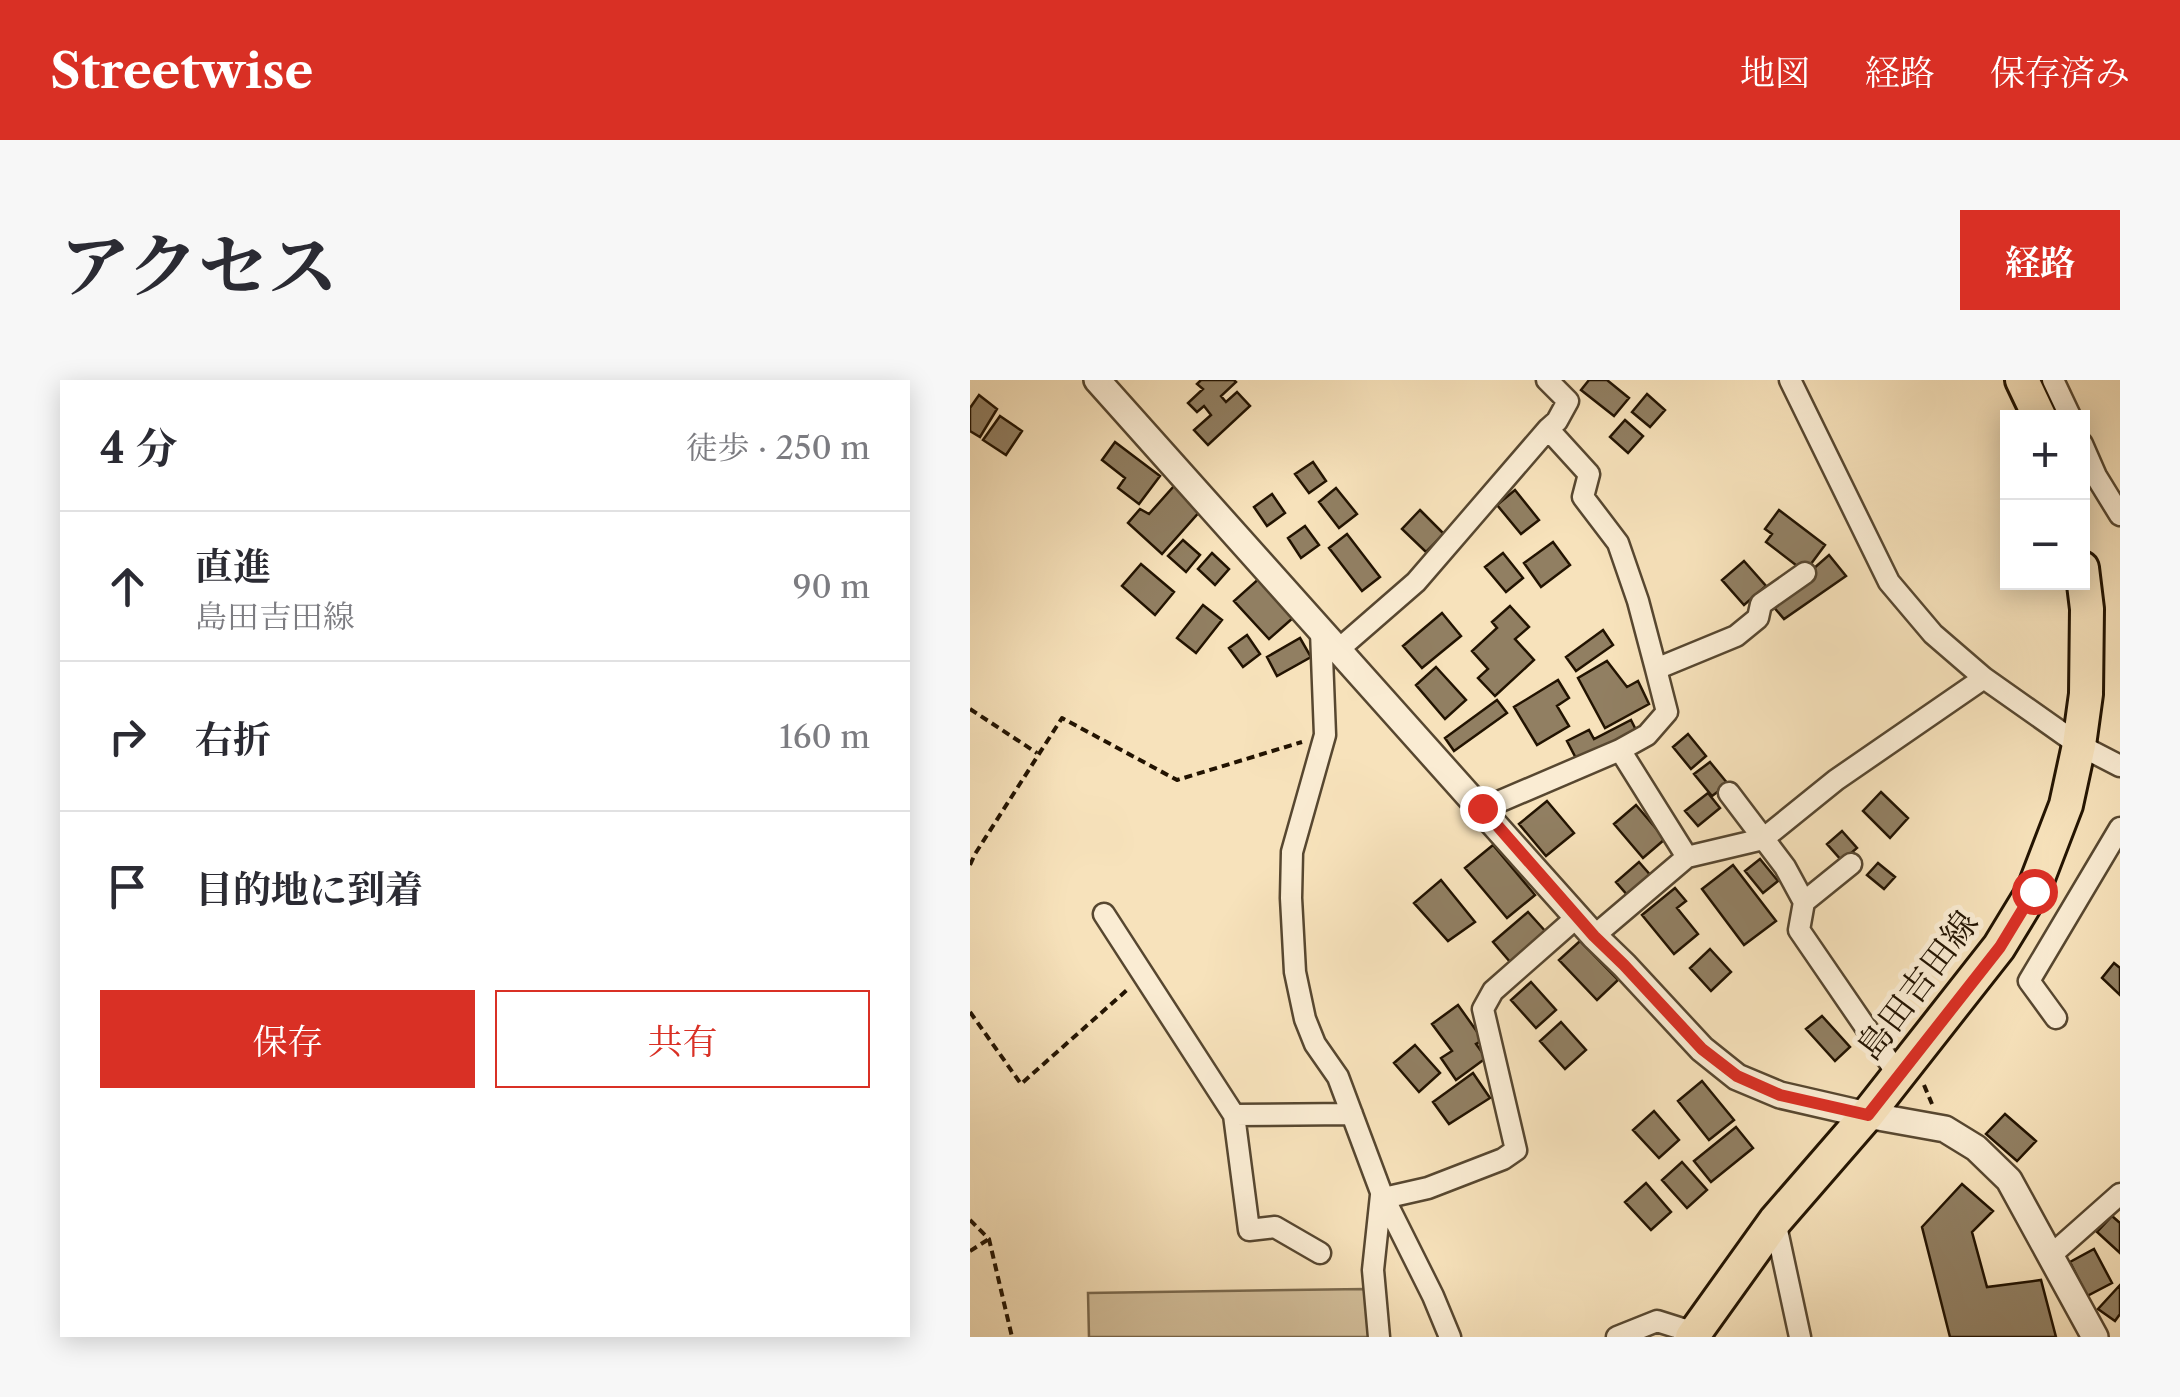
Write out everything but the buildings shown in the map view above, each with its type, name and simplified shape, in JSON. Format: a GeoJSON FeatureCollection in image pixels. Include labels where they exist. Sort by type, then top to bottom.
{"type":"FeatureCollection","features":[{"type":"Feature","properties":{"kind":"main road"},"geometry":{"type":"LineString","coordinates":[[2022,380],[2036,410]]}},
{"type":"Feature","properties":{"kind":"main road","name":"島田吉田線"},"geometry":{"type":"LineString","coordinates":[[1693,1335],[1775,1221],[1868,1115],[2000,947],[2034,891],[2066,805],[2079,745],[2086,694],[2085,590]]}},
{"type":"Feature","properties":{"kind":"street"},"geometry":{"type":"LineString","coordinates":[[1097,380],[1586,926],[1702,1049],[1737,1076],[1780,1095],[1945,1129],[1976,1148],[2009,1180],[2095,1337]]}},
{"type":"Feature","properties":{"kind":"street"},"geometry":{"type":"LineString","coordinates":[[1330,640],[1416,582],[1557,421],[1568,401],[1547,380]]}},
{"type":"Feature","properties":{"kind":"street"},"geometry":{"type":"LineString","coordinates":[[1790,380],[1889,582],[1932,634],[1984,678],[2079,745],[2120,766]]}},
{"type":"Feature","properties":{"kind":"street"},"geometry":{"type":"LineString","coordinates":[[2054,380],[2067,410]]}},
{"type":"Feature","properties":{"kind":"street"},"geometry":{"type":"LineString","coordinates":[[1482,808],[1620,750],[1647,734],[1667,712],[1638,601],[1618,543],[1583,498],[1589,474],[1548,429]]}},
{"type":"Feature","properties":{"kind":"street"},"geometry":{"type":"LineString","coordinates":[[2090,462],[2120,514]]}},
{"type":"Feature","properties":{"kind":"street"},"geometry":{"type":"LineString","coordinates":[[1656,668],[1736,636],[1758,618],[1761,604],[1805,573]]}},
{"type":"Feature","properties":{"kind":"street"},"geometry":{"type":"LineString","coordinates":[[1330,640],[1326,734],[1292,852],[1295,972],[1305,1020],[1315,1044],[1338,1077],[1383,1195],[1450,1337]]}},
{"type":"Feature","properties":{"kind":"street"},"geometry":{"type":"LineString","coordinates":[[1383,1195],[1428,1188],[1516,1150],[1483,1009],[1493,990],[1686,857],[1763,838],[1836,780],[1984,678]]}},
{"type":"Feature","properties":{"kind":"street"},"geometry":{"type":"LineString","coordinates":[[1620,750],[1686,857]]}},
{"type":"Feature","properties":{"kind":"street"},"geometry":{"type":"LineString","coordinates":[[1729,793],[1784,867],[1804,902],[1799,930],[1898,1076]]}},
{"type":"Feature","properties":{"kind":"street"},"geometry":{"type":"LineString","coordinates":[[2056,1018],[2029,981],[2120,828]]}},
{"type":"Feature","properties":{"kind":"street"},"geometry":{"type":"LineString","coordinates":[[1804,902],[1851,864]]}},
{"type":"Feature","properties":{"kind":"street"},"geometry":{"type":"LineString","coordinates":[[1104,914],[1234,1116],[1249,1230],[1275,1227],[1320,1253]]}},
{"type":"Feature","properties":{"kind":"street"},"geometry":{"type":"LineString","coordinates":[[1234,1116],[1352,1114]]}},
{"type":"Feature","properties":{"kind":"street"},"geometry":{"type":"LineString","coordinates":[[2050,1257],[2120,1194]]}},
{"type":"Feature","properties":{"kind":"street"},"geometry":{"type":"LineString","coordinates":[[1380,1337],[1373,1270],[1383,1195]]}},
{"type":"Feature","properties":{"kind":"street"},"geometry":{"type":"LineString","coordinates":[[1775,1221],[1800,1337]]}},
{"type":"Feature","properties":{"kind":"street"},"geometry":{"type":"LineString","coordinates":[[1618,1337],[1657,1321],[1693,1335]]}},
{"type":"Feature","properties":{"kind":"path"},"geometry":{"type":"LineString","coordinates":[[970,709],[1038,754]]}},
{"type":"Feature","properties":{"kind":"path"},"geometry":{"type":"LineString","coordinates":[[970,866],[972,857],[1062,718],[1176,780],[1326,734]]}},
{"type":"Feature","properties":{"kind":"path"},"geometry":{"type":"LineString","coordinates":[[970,1012],[1021,1084],[1143,975]]}},
{"type":"Feature","properties":{"kind":"path"},"geometry":{"type":"LineString","coordinates":[[970,1220],[989,1239],[1012,1337]]}},
{"type":"Feature","properties":{"kind":"path"},"geometry":{"type":"LineString","coordinates":[[970,1251],[989,1239]]}},
{"type":"Feature","properties":{"kind":"shaded area"},"geometry":{"type":"Polygon","coordinates":[[[1364,1289],[1370,1337],[1089,1337],[1088,1293],[1364,1289]]]}},
{"type":"Feature","properties":{"kind":"route"},"geometry":{"type":"LineString","coordinates":[[1482,808],[1594,936],[1702,1049],[1737,1076],[1780,1095],[1868,1115],[2000,947],[2034,891]]}}]}
